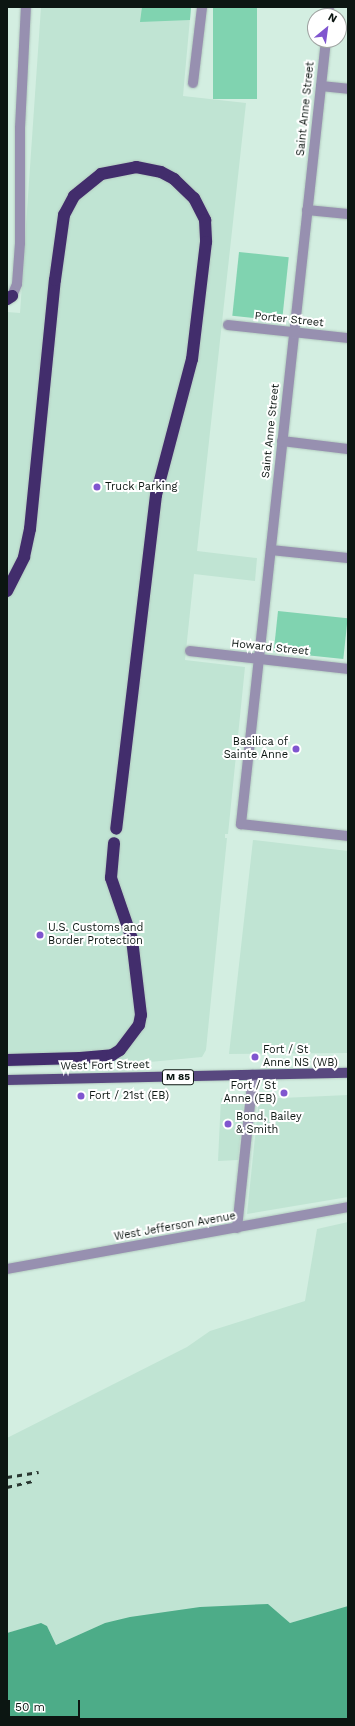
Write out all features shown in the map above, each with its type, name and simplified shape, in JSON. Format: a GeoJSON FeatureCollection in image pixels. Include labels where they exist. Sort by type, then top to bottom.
{"type":"FeatureCollection","features":[{"type":"Feature","properties":{"kind":"highway"},"geometry":{"type":"LineString","coordinates":[[7,591],[24,557],[30,529],[55,280],[64,215],[74,196],[101,174],[136,167],[160,172],[174,179],[194,198],[205,220],[206,242],[192,359],[156,495],[116,829]]}},
{"type":"Feature","properties":{"kind":"highway"},"geometry":{"type":"LineString","coordinates":[[7,1060],[80,1058],[117,1053],[137,1028],[141,1020],[132,939],[111,878],[114,842]]}},
{"type":"Feature","properties":{"kind":"main road","name":"West Fort Street"},"geometry":{"type":"LineString","coordinates":[[7,1080],[348,1073]]}},
{"type":"Feature","properties":{"kind":"street"},"geometry":{"type":"LineString","coordinates":[[9,298],[17,284],[20,243],[20,128],[26,7]]}},
{"type":"Feature","properties":{"kind":"street"},"geometry":{"type":"LineString","coordinates":[[193,83],[202,7]]}},
{"type":"Feature","properties":{"kind":"street","name":"Saint Anne Street"},"geometry":{"type":"LineString","coordinates":[[325,48],[241,824],[348,836]]}},
{"type":"Feature","properties":{"kind":"street"},"geometry":{"type":"LineString","coordinates":[[321,86],[348,89]]}},
{"type":"Feature","properties":{"kind":"street"},"geometry":{"type":"LineString","coordinates":[[307,210],[348,214]]}},
{"type":"Feature","properties":{"kind":"street","name":"Porter Street"},"geometry":{"type":"LineString","coordinates":[[228,325],[348,338]]}},
{"type":"Feature","properties":{"kind":"street"},"geometry":{"type":"LineString","coordinates":[[282,441],[348,448]]}},
{"type":"Feature","properties":{"kind":"street"},"geometry":{"type":"LineString","coordinates":[[271,550],[348,558]]}},
{"type":"Feature","properties":{"kind":"street","name":"Howard Street"},"geometry":{"type":"LineString","coordinates":[[190,651],[348,669]]}},
{"type":"Feature","properties":{"kind":"street"},"geometry":{"type":"LineString","coordinates":[[237,1228],[253,1075]]}},
{"type":"Feature","properties":{"kind":"street","name":"West Jefferson Avenue"},"geometry":{"type":"LineString","coordinates":[[7,1269],[348,1207]]}},
{"type":"Feature","properties":{"kind":"shaded area"},"geometry":{"type":"Polygon","coordinates":[[[41,7],[191,7],[183,96],[246,103],[197,551],[257,558],[255,581],[194,574],[185,660],[245,667],[228,834],[225,834],[225,838],[227,838],[206,1050],[202,1057],[129,1064],[7,1067],[7,312],[20,313],[41,7]]]}},
{"type":"Feature","properties":{"kind":"shaded area"},"geometry":{"type":"Polygon","coordinates":[[[142,7],[191,7],[190,20],[140,22],[142,7]]]}},
{"type":"Feature","properties":{"kind":"shaded area"},"geometry":{"type":"Polygon","coordinates":[[[213,7],[257,7],[257,99],[213,99],[213,7]]]}},
{"type":"Feature","properties":{"kind":"shaded area"},"geometry":{"type":"Polygon","coordinates":[[[239,252],[289,257],[282,321],[232,316],[239,252]]]}},
{"type":"Feature","properties":{"kind":"shaded area"},"geometry":{"type":"Polygon","coordinates":[[[278,611],[348,618],[343,659],[274,652],[278,611]]]}},
{"type":"Feature","properties":{"kind":"shaded area"},"geometry":{"type":"Polygon","coordinates":[[[253,840],[348,851],[348,1053],[229,1054],[253,840]]]}},
{"type":"Feature","properties":{"kind":"shaded area"},"geometry":{"type":"Polygon","coordinates":[[[348,1095],[348,1197],[247,1214],[259,1099],[348,1095]]]}},
{"type":"Feature","properties":{"kind":"shaded area"},"geometry":{"type":"Polygon","coordinates":[[[221,1098],[244,1098],[238,1160],[218,1161],[221,1098]]]}},
{"type":"Feature","properties":{"kind":"shaded area"},"geometry":{"type":"Polygon","coordinates":[[[348,1222],[348,1606],[290,1623],[268,1604],[105,1623],[56,1645],[47,1626],[40,1624],[7,1633],[7,1438],[187,1347],[210,1331],[305,1301],[317,1229],[348,1222]]]}},
{"type":"Feature","properties":{"kind":"shaded area"},"geometry":{"type":"Polygon","coordinates":[[[268,1604],[290,1623],[348,1606],[348,1719],[7,1719],[7,1633],[41,1623],[47,1626],[56,1645],[105,1623],[130,1617],[200,1607],[268,1604]]]}},
{"type":"Feature","properties":{"kind":"railway"},"geometry":{"type":"LineString","coordinates":[[7,1477],[39,1472]]}},
{"type":"Feature","properties":{"kind":"railway"},"geometry":{"type":"LineString","coordinates":[[7,1487],[32,1481]]}},
{"type":"Feature","properties":{"kind":"place","name":"Truck Parking"},"geometry":{"type":"Point","coordinates":[97,487]}},
{"type":"Feature","properties":{"kind":"place","name":"Basilica of Sainte Anne"},"geometry":{"type":"Point","coordinates":[296,749]}},
{"type":"Feature","properties":{"kind":"place","name":"U.S. Customs and Border Protection"},"geometry":{"type":"Point","coordinates":[40,935]}},
{"type":"Feature","properties":{"kind":"place","name":"Fort / St Anne NS (WB)"},"geometry":{"type":"Point","coordinates":[255,1057]}},
{"type":"Feature","properties":{"kind":"place","name":"Fort / St Anne (EB)"},"geometry":{"type":"Point","coordinates":[284,1093]}},
{"type":"Feature","properties":{"kind":"place","name":"Fort / 21st (EB)"},"geometry":{"type":"Point","coordinates":[81,1096]}},
{"type":"Feature","properties":{"kind":"place","name":"Bond, Bailey & Smith"},"geometry":{"type":"Point","coordinates":[228,1124]}}]}
